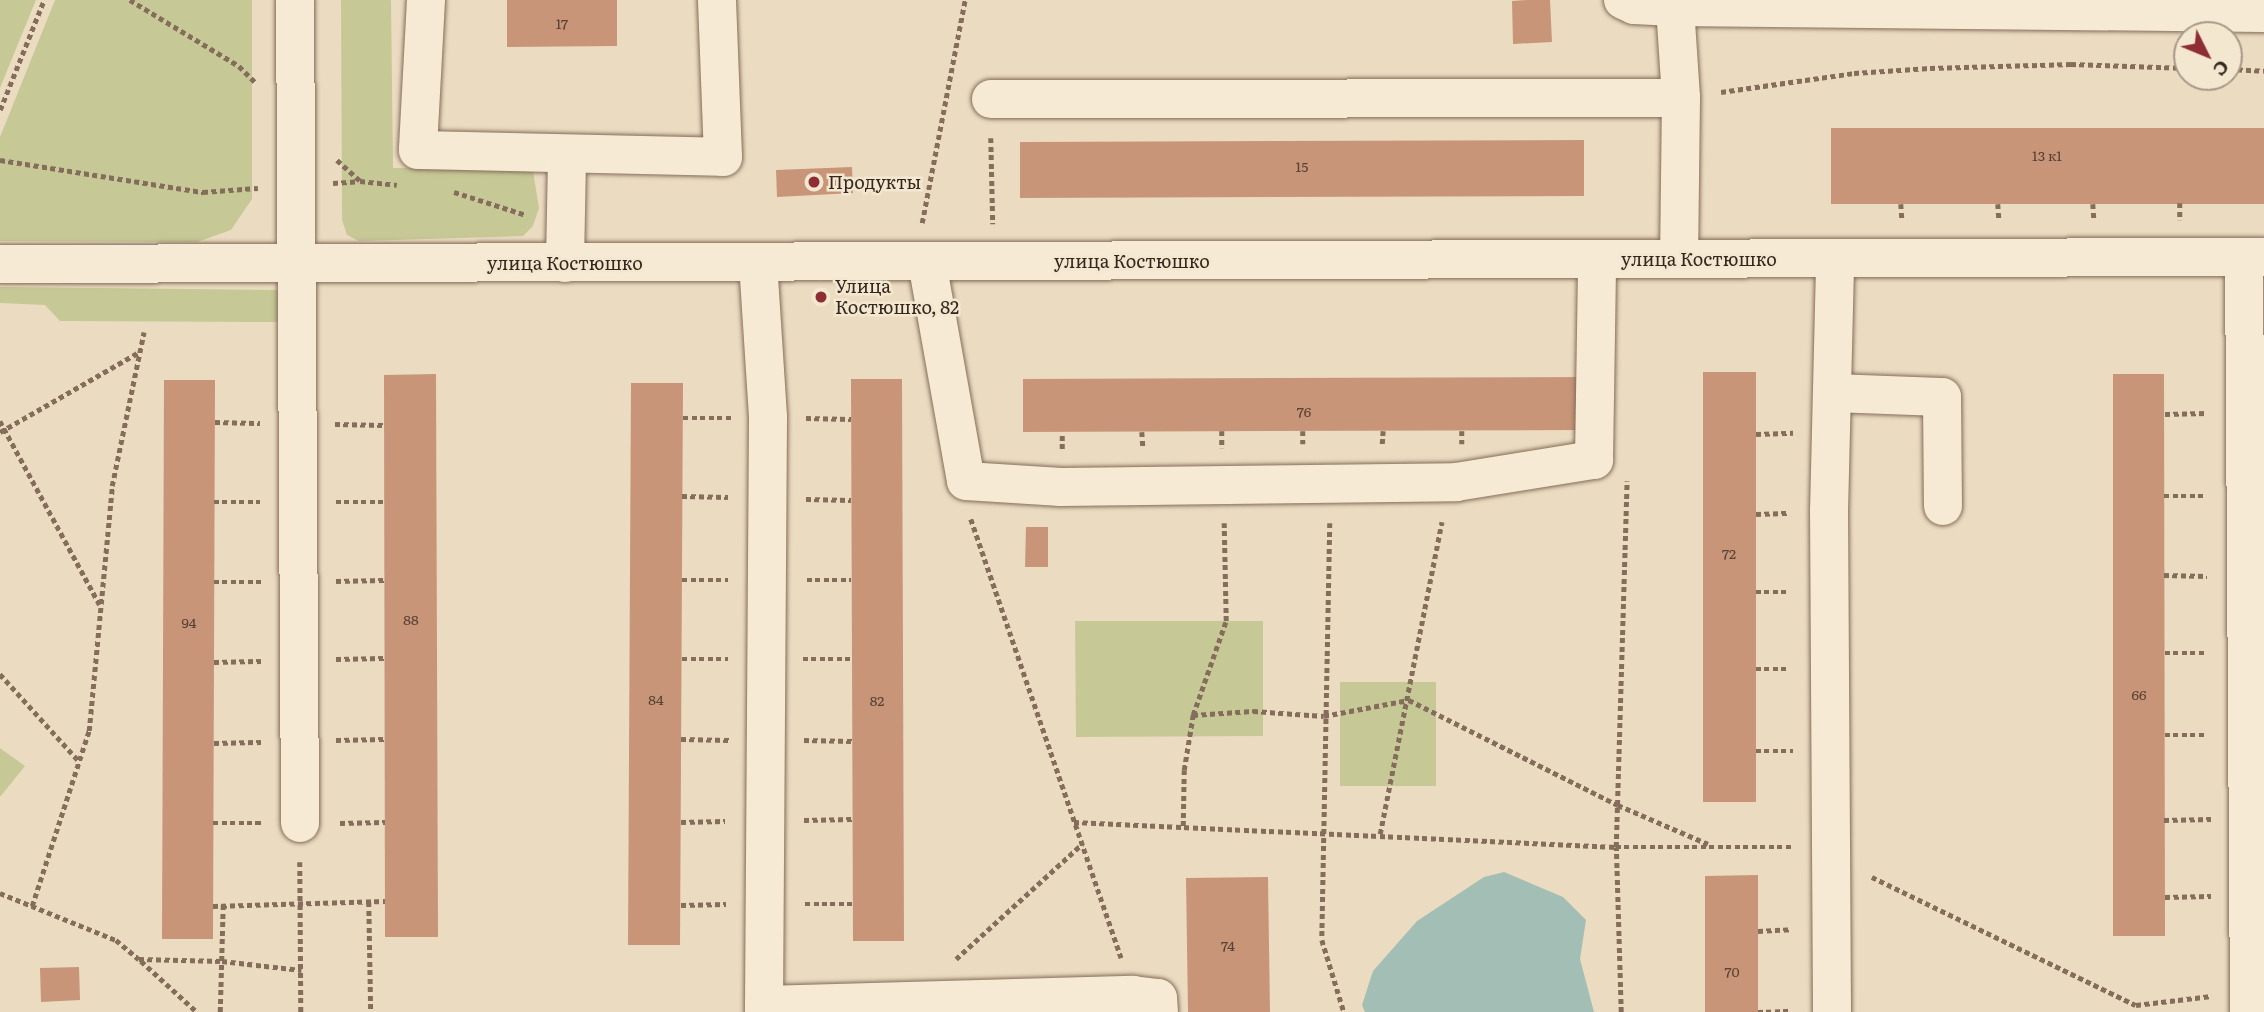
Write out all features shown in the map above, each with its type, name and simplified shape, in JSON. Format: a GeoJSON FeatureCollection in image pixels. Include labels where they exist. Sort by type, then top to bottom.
{"type":"FeatureCollection","features":[{"type":"Feature","properties":{"kind":"street"},"geometry":{"type":"LineString","coordinates":[[295,0],[300,823]]}},
{"type":"Feature","properties":{"kind":"street"},"geometry":{"type":"LineString","coordinates":[[426,0],[418,150],[723,157],[717,0]]}},
{"type":"Feature","properties":{"kind":"street"},"geometry":{"type":"LineString","coordinates":[[1623,0],[1634,5],[1675,7],[2264,13]]}},
{"type":"Feature","properties":{"kind":"street"},"geometry":{"type":"LineString","coordinates":[[1675,7],[1681,98],[1679,259]]}},
{"type":"Feature","properties":{"kind":"street"},"geometry":{"type":"LineString","coordinates":[[990,99],[1681,98]]}},
{"type":"Feature","properties":{"kind":"street"},"geometry":{"type":"LineString","coordinates":[[566,245],[568,155]]}},
{"type":"Feature","properties":{"kind":"street","name":"улица Костюшко"},"geometry":{"type":"LineString","coordinates":[[0,264],[298,264],[566,245],[758,262],[2254,257]]}},
{"type":"Feature","properties":{"kind":"street"},"geometry":{"type":"LineString","coordinates":[[2254,257],[2254,998]]}},
{"type":"Feature","properties":{"kind":"street"},"geometry":{"type":"LineString","coordinates":[[1832,1012],[1828,850],[1835,259]]}},
{"type":"Feature","properties":{"kind":"street"},"geometry":{"type":"LineString","coordinates":[[927,262],[966,481],[1061,487],[1455,482],[1594,460],[1597,260]]}},
{"type":"Feature","properties":{"kind":"street"},"geometry":{"type":"LineString","coordinates":[[758,262],[768,418],[764,1008],[925,1003],[1146,1004]]}},
{"type":"Feature","properties":{"kind":"street"},"geometry":{"type":"LineString","coordinates":[[1832,393],[1942,397],[1943,506]]}},
{"type":"Feature","properties":{"kind":"path"},"geometry":{"type":"LineString","coordinates":[[0,110],[44,0]]}},
{"type":"Feature","properties":{"kind":"path"},"geometry":{"type":"LineString","coordinates":[[130,0],[239,66],[360,181]]}},
{"type":"Feature","properties":{"kind":"path"},"geometry":{"type":"LineString","coordinates":[[922,224],[965,0]]}},
{"type":"Feature","properties":{"kind":"path"},"geometry":{"type":"LineString","coordinates":[[1681,98],[1854,73],[1917,69],[2071,64],[2173,68]]}},
{"type":"Feature","properties":{"kind":"path"},"geometry":{"type":"LineString","coordinates":[[2243,70],[2264,71]]}},
{"type":"Feature","properties":{"kind":"path"},"geometry":{"type":"LineString","coordinates":[[990,99],[993,262]]}},
{"type":"Feature","properties":{"kind":"path"},"geometry":{"type":"LineString","coordinates":[[0,160],[203,192],[360,181],[411,186]]}},
{"type":"Feature","properties":{"kind":"path"},"geometry":{"type":"LineString","coordinates":[[449,191],[566,245]]}},
{"type":"Feature","properties":{"kind":"path"},"geometry":{"type":"LineString","coordinates":[[2180,203],[2180,222]]}},
{"type":"Feature","properties":{"kind":"path"},"geometry":{"type":"LineString","coordinates":[[1901,204],[1902,221]]}},
{"type":"Feature","properties":{"kind":"path"},"geometry":{"type":"LineString","coordinates":[[1998,204],[1999,221]]}},
{"type":"Feature","properties":{"kind":"path"},"geometry":{"type":"LineString","coordinates":[[2093,204],[2094,221]]}},
{"type":"Feature","properties":{"kind":"path"},"geometry":{"type":"LineString","coordinates":[[32,906],[89,731],[112,486],[144,331]]}},
{"type":"Feature","properties":{"kind":"path"},"geometry":{"type":"LineString","coordinates":[[2,431],[140,351]]}},
{"type":"Feature","properties":{"kind":"path"},"geometry":{"type":"LineString","coordinates":[[0,421],[2,431],[100,606]]}},
{"type":"Feature","properties":{"kind":"path"},"geometry":{"type":"LineString","coordinates":[[1621,1012],[1616,847],[1628,467]]}},
{"type":"Feature","properties":{"kind":"path"},"geometry":{"type":"LineString","coordinates":[[966,481],[964,497],[1074,822],[1146,1004]]}},
{"type":"Feature","properties":{"kind":"path"},"geometry":{"type":"LineString","coordinates":[[1380,834],[1409,700],[1444,508],[1455,482]]}},
{"type":"Feature","properties":{"kind":"path"},"geometry":{"type":"LineString","coordinates":[[1183,826],[1184,770],[1193,715],[1226,621],[1223,484]]}},
{"type":"Feature","properties":{"kind":"path"},"geometry":{"type":"LineString","coordinates":[[1331,484],[1320,831],[1322,940],[1344,1012]]}},
{"type":"Feature","properties":{"kind":"path"},"geometry":{"type":"LineString","coordinates":[[0,674],[79,762]]}},
{"type":"Feature","properties":{"kind":"path"},"geometry":{"type":"LineString","coordinates":[[1193,715],[1253,711],[1324,716],[1409,700],[1618,805],[1712,846]]}},
{"type":"Feature","properties":{"kind":"path"},"geometry":{"type":"LineString","coordinates":[[1074,822],[1320,831],[1616,847],[1712,846],[1828,850],[1856,869],[2136,1005],[2254,998]]}},
{"type":"Feature","properties":{"kind":"path"},"geometry":{"type":"LineString","coordinates":[[300,823],[301,1012]]}},
{"type":"Feature","properties":{"kind":"path"},"geometry":{"type":"LineString","coordinates":[[925,1003],[925,989],[1082,844]]}},
{"type":"Feature","properties":{"kind":"path"},"geometry":{"type":"LineString","coordinates":[[0,893],[117,940],[197,1012]]}},
{"type":"Feature","properties":{"kind":"path"},"geometry":{"type":"LineString","coordinates":[[213,906],[385,901]]}},
{"type":"Feature","properties":{"kind":"path"},"geometry":{"type":"LineString","coordinates":[[369,902],[371,1012]]}},
{"type":"Feature","properties":{"kind":"path"},"geometry":{"type":"LineString","coordinates":[[220,1012],[223,905]]}},
{"type":"Feature","properties":{"kind":"path"},"geometry":{"type":"LineString","coordinates":[[139,959],[222,961],[301,970]]}},
{"type":"Feature","properties":{"kind":"green space"},"geometry":{"type":"Polygon","coordinates":[[[0,0],[36,0],[0,88],[0,0]]]}},
{"type":"Feature","properties":{"kind":"green space"},"geometry":{"type":"Polygon","coordinates":[[[55,0],[252,0],[252,199],[231,230],[197,242],[0,241],[0,137],[55,0]]]}},
{"type":"Feature","properties":{"kind":"green space"},"geometry":{"type":"Polygon","coordinates":[[[341,0],[391,0],[393,168],[519,167],[533,171],[539,208],[533,226],[523,236],[359,241],[347,235],[342,220],[341,0]]]}},
{"type":"Feature","properties":{"kind":"green space"},"geometry":{"type":"Polygon","coordinates":[[[0,287],[278,290],[278,322],[60,321],[45,305],[0,303],[0,287]]]}},
{"type":"Feature","properties":{"kind":"green space"},"geometry":{"type":"Polygon","coordinates":[[[1075,621],[1263,621],[1263,736],[1076,737],[1075,621]]]}},
{"type":"Feature","properties":{"kind":"green space"},"geometry":{"type":"Polygon","coordinates":[[[1340,682],[1436,682],[1436,786],[1340,786],[1340,682]]]}},
{"type":"Feature","properties":{"kind":"green space"},"geometry":{"type":"Polygon","coordinates":[[[0,748],[25,766],[0,797],[0,748]]]}},
{"type":"Feature","properties":{"kind":"shaded area"},"geometry":{"type":"Polygon","coordinates":[[[1504,872],[1563,897],[1586,920],[1580,959],[1594,1012],[1365,1012],[1362,1005],[1373,971],[1417,921],[1484,877],[1504,872]]]}},
{"type":"Feature","properties":{"kind":"building"},"geometry":{"type":"Polygon","coordinates":[[[507,0],[617,0],[617,46],[507,47],[507,0]]]}},
{"type":"Feature","properties":{"kind":"building"},"geometry":{"type":"Polygon","coordinates":[[[1550,0],[1552,42],[1513,44],[1512,1],[1550,0]]]}},
{"type":"Feature","properties":{"kind":"building"},"geometry":{"type":"Polygon","coordinates":[[[1831,128],[2264,128],[2264,204],[1831,204],[1831,128]]]}},
{"type":"Feature","properties":{"kind":"building"},"geometry":{"type":"Polygon","coordinates":[[[1584,140],[1584,196],[1020,198],[1020,142],[1584,140]]]}},
{"type":"Feature","properties":{"kind":"building","name":"Продукты"},"geometry":{"type":"Polygon","coordinates":[[[852,167],[853,193],[777,197],[776,170],[852,167]]]}},
{"type":"Feature","properties":{"kind":"building"},"geometry":{"type":"Polygon","coordinates":[[[1703,372],[1756,372],[1756,802],[1703,802],[1703,372]]]}},
{"type":"Feature","properties":{"kind":"building"},"geometry":{"type":"Polygon","coordinates":[[[436,374],[438,937],[385,937],[384,375],[436,374]]]}},
{"type":"Feature","properties":{"kind":"building"},"geometry":{"type":"Polygon","coordinates":[[[2113,374],[2164,374],[2165,936],[2113,936],[2113,374]]]}},
{"type":"Feature","properties":{"kind":"building"},"geometry":{"type":"Polygon","coordinates":[[[1586,377],[1586,430],[1023,432],[1023,379],[1586,377]]]}},
{"type":"Feature","properties":{"kind":"building"},"geometry":{"type":"Polygon","coordinates":[[[851,379],[902,379],[904,941],[853,941],[851,379]]]}},
{"type":"Feature","properties":{"kind":"building"},"geometry":{"type":"Polygon","coordinates":[[[164,380],[215,380],[213,939],[162,939],[164,380]]]}},
{"type":"Feature","properties":{"kind":"building"},"geometry":{"type":"Polygon","coordinates":[[[631,383],[683,383],[680,945],[628,945],[631,383]]]}},
{"type":"Feature","properties":{"kind":"building"},"geometry":{"type":"Polygon","coordinates":[[[1026,527],[1048,527],[1048,567],[1025,567],[1026,527]]]}},
{"type":"Feature","properties":{"kind":"building"},"geometry":{"type":"Polygon","coordinates":[[[1758,875],[1758,1012],[1705,1012],[1705,876],[1758,875]]]}},
{"type":"Feature","properties":{"kind":"building"},"geometry":{"type":"Polygon","coordinates":[[[1268,877],[1270,1012],[1188,1012],[1186,878],[1268,877]]]}},
{"type":"Feature","properties":{"kind":"building"},"geometry":{"type":"Polygon","coordinates":[[[79,967],[80,1000],[41,1002],[40,968],[79,967]]]}},
{"type":"Feature","properties":{"kind":"place","name":"Продукты"},"geometry":{"type":"Point","coordinates":[814,182]}},
{"type":"Feature","properties":{"kind":"place","name":"Улица Костюшко, 82"},"geometry":{"type":"Point","coordinates":[821,297]}}]}
